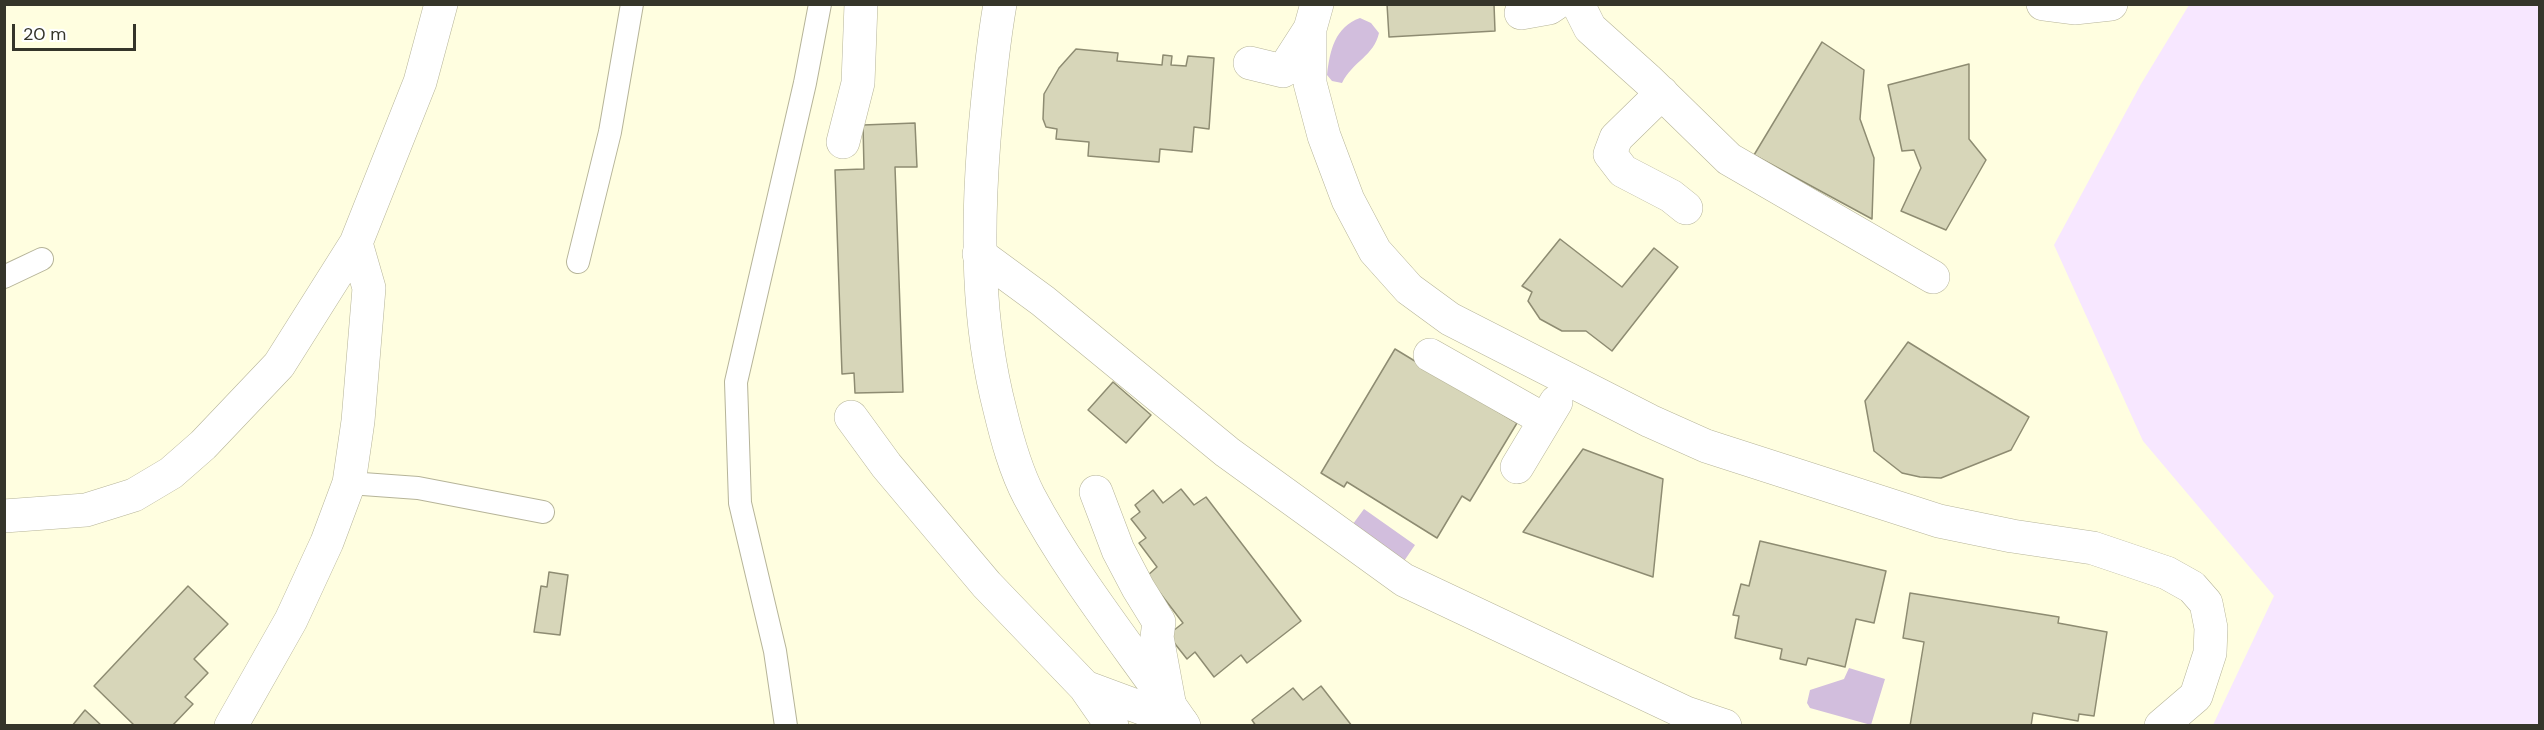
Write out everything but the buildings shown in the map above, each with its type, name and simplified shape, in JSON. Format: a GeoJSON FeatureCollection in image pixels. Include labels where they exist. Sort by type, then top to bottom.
{"type":"FeatureCollection","features":[{"type":"Feature","properties":{"kind":"street"},"geometry":{"type":"LineString","coordinates":[[4,516],[86,510],[134,495],[171,473],[203,445],[279,364],[356,243],[420,82],[441,4]]}},
{"type":"Feature","properties":{"kind":"street"},"geometry":{"type":"LineString","coordinates":[[843,142],[858,82],[861,4]]}},
{"type":"Feature","properties":{"kind":"street"},"geometry":{"type":"LineString","coordinates":[[1000,4],[990,56],[979,199],[979,254],[983,313],[993,385],[1007,441],[1029,494],[1064,553],[1179,718]]}},
{"type":"Feature","properties":{"kind":"street"},"geometry":{"type":"LineString","coordinates":[[1521,13],[1549,8],[1555,4]]}},
{"type":"Feature","properties":{"kind":"street"},"geometry":{"type":"LineString","coordinates":[[1578,4],[1590,28],[1662,93],[1729,159],[1933,277]]}},
{"type":"Feature","properties":{"kind":"street"},"geometry":{"type":"LineString","coordinates":[[2043,4],[2074,8],[2111,4]]}},
{"type":"Feature","properties":{"kind":"street"},"geometry":{"type":"LineString","coordinates":[[1250,63],[1282,71],[1313,17]]}},
{"type":"Feature","properties":{"kind":"street"},"geometry":{"type":"LineString","coordinates":[[1313,17],[1310,83],[1324,136],[1348,200],[1375,251],[1409,289],[1450,319],[1569,380],[1697,441],[1939,521],[2012,536],[2093,548],[2167,573],[2184,582],[2192,587],[2206,603],[2211,628],[2210,653],[2196,696],[2161,726]]}},
{"type":"Feature","properties":{"kind":"street"},"geometry":{"type":"LineString","coordinates":[[1662,93],[1616,138],[1610,154],[1623,171],[1671,196],[1686,208]]}},
{"type":"Feature","properties":{"kind":"street"},"geometry":{"type":"LineString","coordinates":[[231,726],[291,620],[327,542],[349,483],[358,421],[369,288],[356,243]]}},
{"type":"Feature","properties":{"kind":"street"},"geometry":{"type":"LineString","coordinates":[[979,254],[1042,301],[1227,453],[1404,580],[1686,713],[1725,726]]}},
{"type":"Feature","properties":{"kind":"street"},"geometry":{"type":"LineString","coordinates":[[1430,355],[1545,420]]}},
{"type":"Feature","properties":{"kind":"street"},"geometry":{"type":"LineString","coordinates":[[1517,467],[1569,380]]}},
{"type":"Feature","properties":{"kind":"street"},"geometry":{"type":"LineString","coordinates":[[851,417],[886,465],[987,585],[1085,687],[1112,726]]}},
{"type":"Feature","properties":{"kind":"street"},"geometry":{"type":"LineString","coordinates":[[1096,492],[1118,550],[1159,622],[1157,637],[1179,718]]}},
{"type":"Feature","properties":{"kind":"street"},"geometry":{"type":"LineString","coordinates":[[1085,687],[1179,718]]}},
{"type":"Feature","properties":{"kind":"lane"},"geometry":{"type":"LineString","coordinates":[[578,262],[610,132],[632,4]]}},
{"type":"Feature","properties":{"kind":"lane"},"geometry":{"type":"LineString","coordinates":[[786,726],[775,651],[741,503],[736,382],[805,83],[820,4]]}},
{"type":"Feature","properties":{"kind":"lane"},"geometry":{"type":"LineString","coordinates":[[4,278],[42,259]]}},
{"type":"Feature","properties":{"kind":"lane"},"geometry":{"type":"LineString","coordinates":[[349,483],[418,488],[543,512]]}},
{"type":"Feature","properties":{"kind":"shaded area"},"geometry":{"type":"Polygon","coordinates":[[[2189,5],[2539,5],[2539,725],[2213,725],[2274,596],[2143,441],[2054,245],[2141,84],[2189,5]]]}},
{"type":"Feature","properties":{"kind":"shaded area"},"geometry":{"type":"Polygon","coordinates":[[[1360,18],[1371,23],[1379,33],[1376,41],[1342,83],[1332,81],[1327,75],[1335,40],[1345,27],[1360,18]]]}},
{"type":"Feature","properties":{"kind":"shaded area"},"geometry":{"type":"Polygon","coordinates":[[[1364,509],[1415,545],[1402,564],[1350,528],[1364,509]]]}},
{"type":"Feature","properties":{"kind":"shaded area"},"geometry":{"type":"Polygon","coordinates":[[[1849,668],[1885,679],[1871,725],[1810,708],[1807,703],[1810,690],[1844,679],[1849,668]]]}}]}
